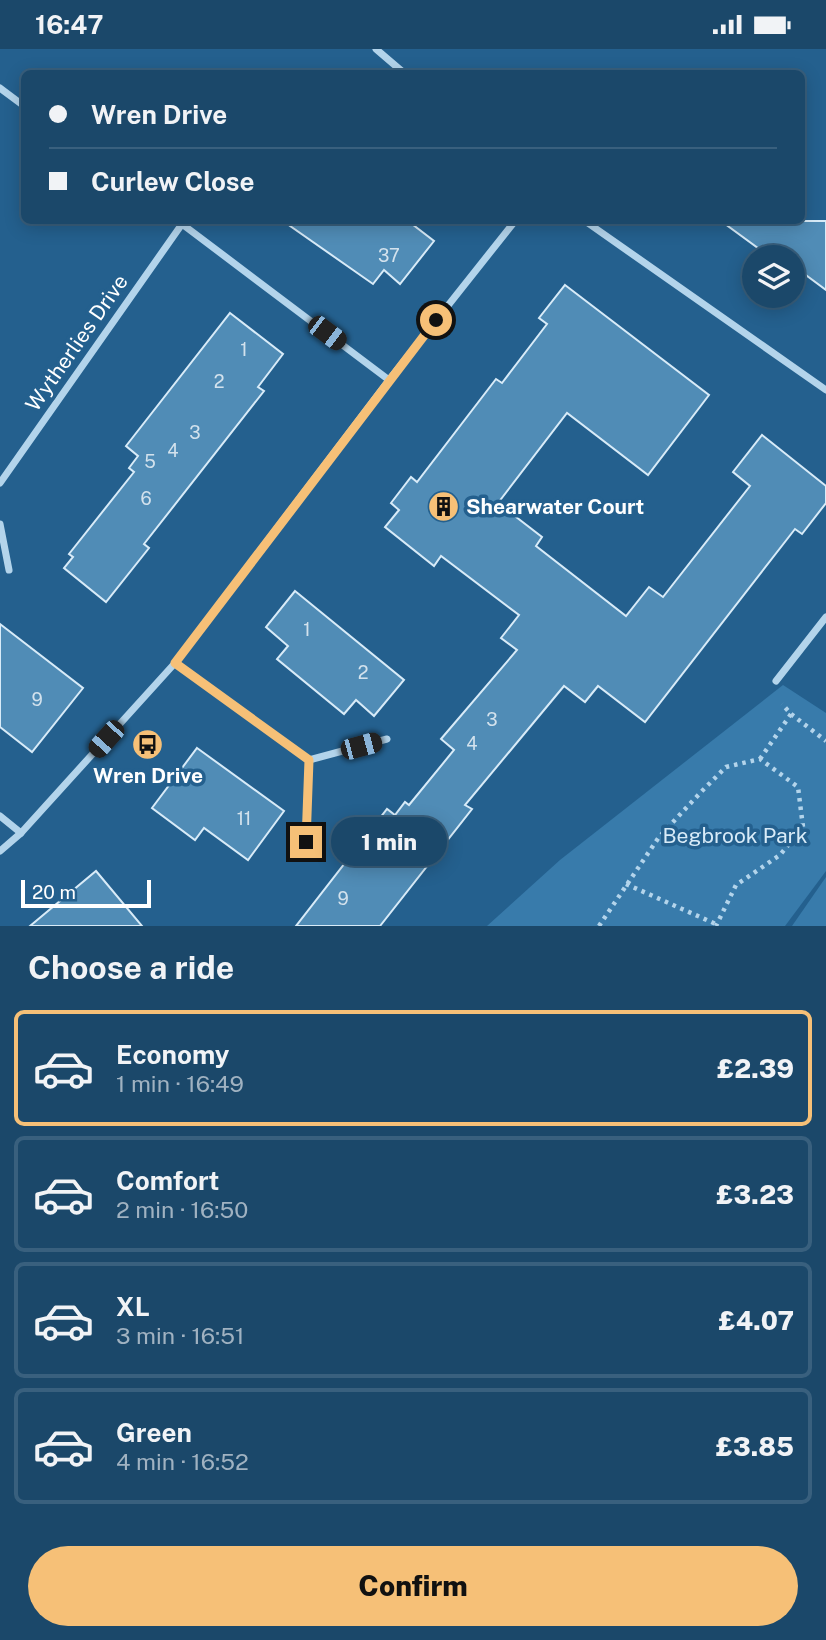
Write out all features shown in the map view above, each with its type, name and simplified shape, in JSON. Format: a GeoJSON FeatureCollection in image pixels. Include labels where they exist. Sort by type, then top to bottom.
{"type":"FeatureCollection","features":[{"type":"Feature","properties":{"kind":"street"},"geometry":{"type":"LineString","coordinates":[[376,49],[400,70]]}},
{"type":"Feature","properties":{"kind":"street"},"geometry":{"type":"LineString","coordinates":[[0,88],[21,104]]}},
{"type":"Feature","properties":{"kind":"street","name":"Wytherlies Drive"},"geometry":{"type":"LineString","coordinates":[[0,483],[179,224]]}},
{"type":"Feature","properties":{"kind":"street","name":"Wytherlies Drive"},"geometry":{"type":"LineString","coordinates":[[183,224],[389,380]]}},
{"type":"Feature","properties":{"kind":"street"},"geometry":{"type":"LineString","coordinates":[[0,851],[21,833],[175,663],[389,380],[513,224]]}},
{"type":"Feature","properties":{"kind":"street"},"geometry":{"type":"LineString","coordinates":[[589,224],[826,390]]}},
{"type":"Feature","properties":{"kind":"street"},"geometry":{"type":"LineString","coordinates":[[0,524],[9,570]]}},
{"type":"Feature","properties":{"kind":"street"},"geometry":{"type":"LineString","coordinates":[[776,681],[826,617]]}},
{"type":"Feature","properties":{"kind":"street"},"geometry":{"type":"LineString","coordinates":[[175,663],[309,760]]}},
{"type":"Feature","properties":{"kind":"street"},"geometry":{"type":"LineString","coordinates":[[309,760],[387,740]]}},
{"type":"Feature","properties":{"kind":"street"},"geometry":{"type":"LineString","coordinates":[[306,842],[309,760]]}},
{"type":"Feature","properties":{"kind":"street"},"geometry":{"type":"LineString","coordinates":[[0,816],[21,833]]}},
{"type":"Feature","properties":{"kind":"path"},"geometry":{"type":"LineString","coordinates":[[776,681],[779,700],[791,714],[826,741]]}},
{"type":"Feature","properties":{"kind":"path"},"geometry":{"type":"LineString","coordinates":[[599,926],[660,837],[726,767],[760,759],[791,714]]}},
{"type":"Feature","properties":{"kind":"path"},"geometry":{"type":"LineString","coordinates":[[626,884],[717,925],[736,885],[780,855],[803,827],[799,787],[760,759]]}},
{"type":"Feature","properties":{"kind":"green space","name":"Begbrook Park"},"geometry":{"type":"Polygon","coordinates":[[[783,685],[826,713],[826,871],[785,926],[487,926],[560,860],[783,685]]]}},
{"type":"Feature","properties":{"kind":"green space"},"geometry":{"type":"Polygon","coordinates":[[[826,877],[826,926],[792,926],[826,877]]]}},
{"type":"Feature","properties":{"kind":"building"},"geometry":{"type":"Polygon","coordinates":[[[805,221],[826,221],[826,290],[805,274],[805,245],[754,245],[725,224],[805,224],[805,221]]]}},
{"type":"Feature","properties":{"kind":"building"},"geometry":{"type":"Polygon","coordinates":[[[287,224],[412,224],[434,241],[400,284],[384,270],[373,284],[287,224]]]}},
{"type":"Feature","properties":{"kind":"building","name":"Shearwater Court"},"geometry":{"type":"Polygon","coordinates":[[[565,285],[709,395],[648,475],[567,413],[498,503],[542,537],[536,546],[626,616],[649,587],[663,597],[750,486],[733,472],[762,435],[826,486],[826,503],[802,534],[795,529],[645,722],[598,686],[585,702],[564,686],[465,805],[472,809],[380,926],[296,926],[387,809],[395,815],[405,802],[409,805],[454,750],[441,739],[517,650],[501,638],[519,615],[441,556],[434,566],[385,527],[399,510],[391,503],[411,477],[417,482],[496,379],[502,383],[547,324],[539,318],[565,285]]]}},
{"type":"Feature","properties":{"kind":"building"},"geometry":{"type":"Polygon","coordinates":[[[230,313],[283,354],[258,387],[264,391],[144,544],[149,548],[106,602],[64,568],[73,557],[69,554],[134,472],[129,468],[138,456],[126,446],[230,313]]]}},
{"type":"Feature","properties":{"kind":"building"},"geometry":{"type":"Polygon","coordinates":[[[295,591],[404,680],[374,716],[356,700],[344,714],[277,659],[288,646],[266,627],[295,591]]]}},
{"type":"Feature","properties":{"kind":"building"},"geometry":{"type":"Polygon","coordinates":[[[0,624],[83,688],[32,752],[0,727],[0,624]]]}},
{"type":"Feature","properties":{"kind":"building"},"geometry":{"type":"Polygon","coordinates":[[[197,748],[284,811],[248,860],[204,828],[195,840],[152,808],[197,748]]]}},
{"type":"Feature","properties":{"kind":"building"},"geometry":{"type":"Polygon","coordinates":[[[96,871],[142,926],[30,926],[96,871]]]}},
{"type":"Feature","properties":{"kind":"place","name":"Shearwater Court"},"geometry":{"type":"Point","coordinates":[443,507]}},
{"type":"Feature","properties":{"kind":"place","name":"Wren Drive"},"geometry":{"type":"Point","coordinates":[148,744]}},
{"type":"Feature","properties":{"kind":"route"},"geometry":{"type":"LineString","coordinates":[[306,842],[309,760],[175,663],[436,320]]}}]}
